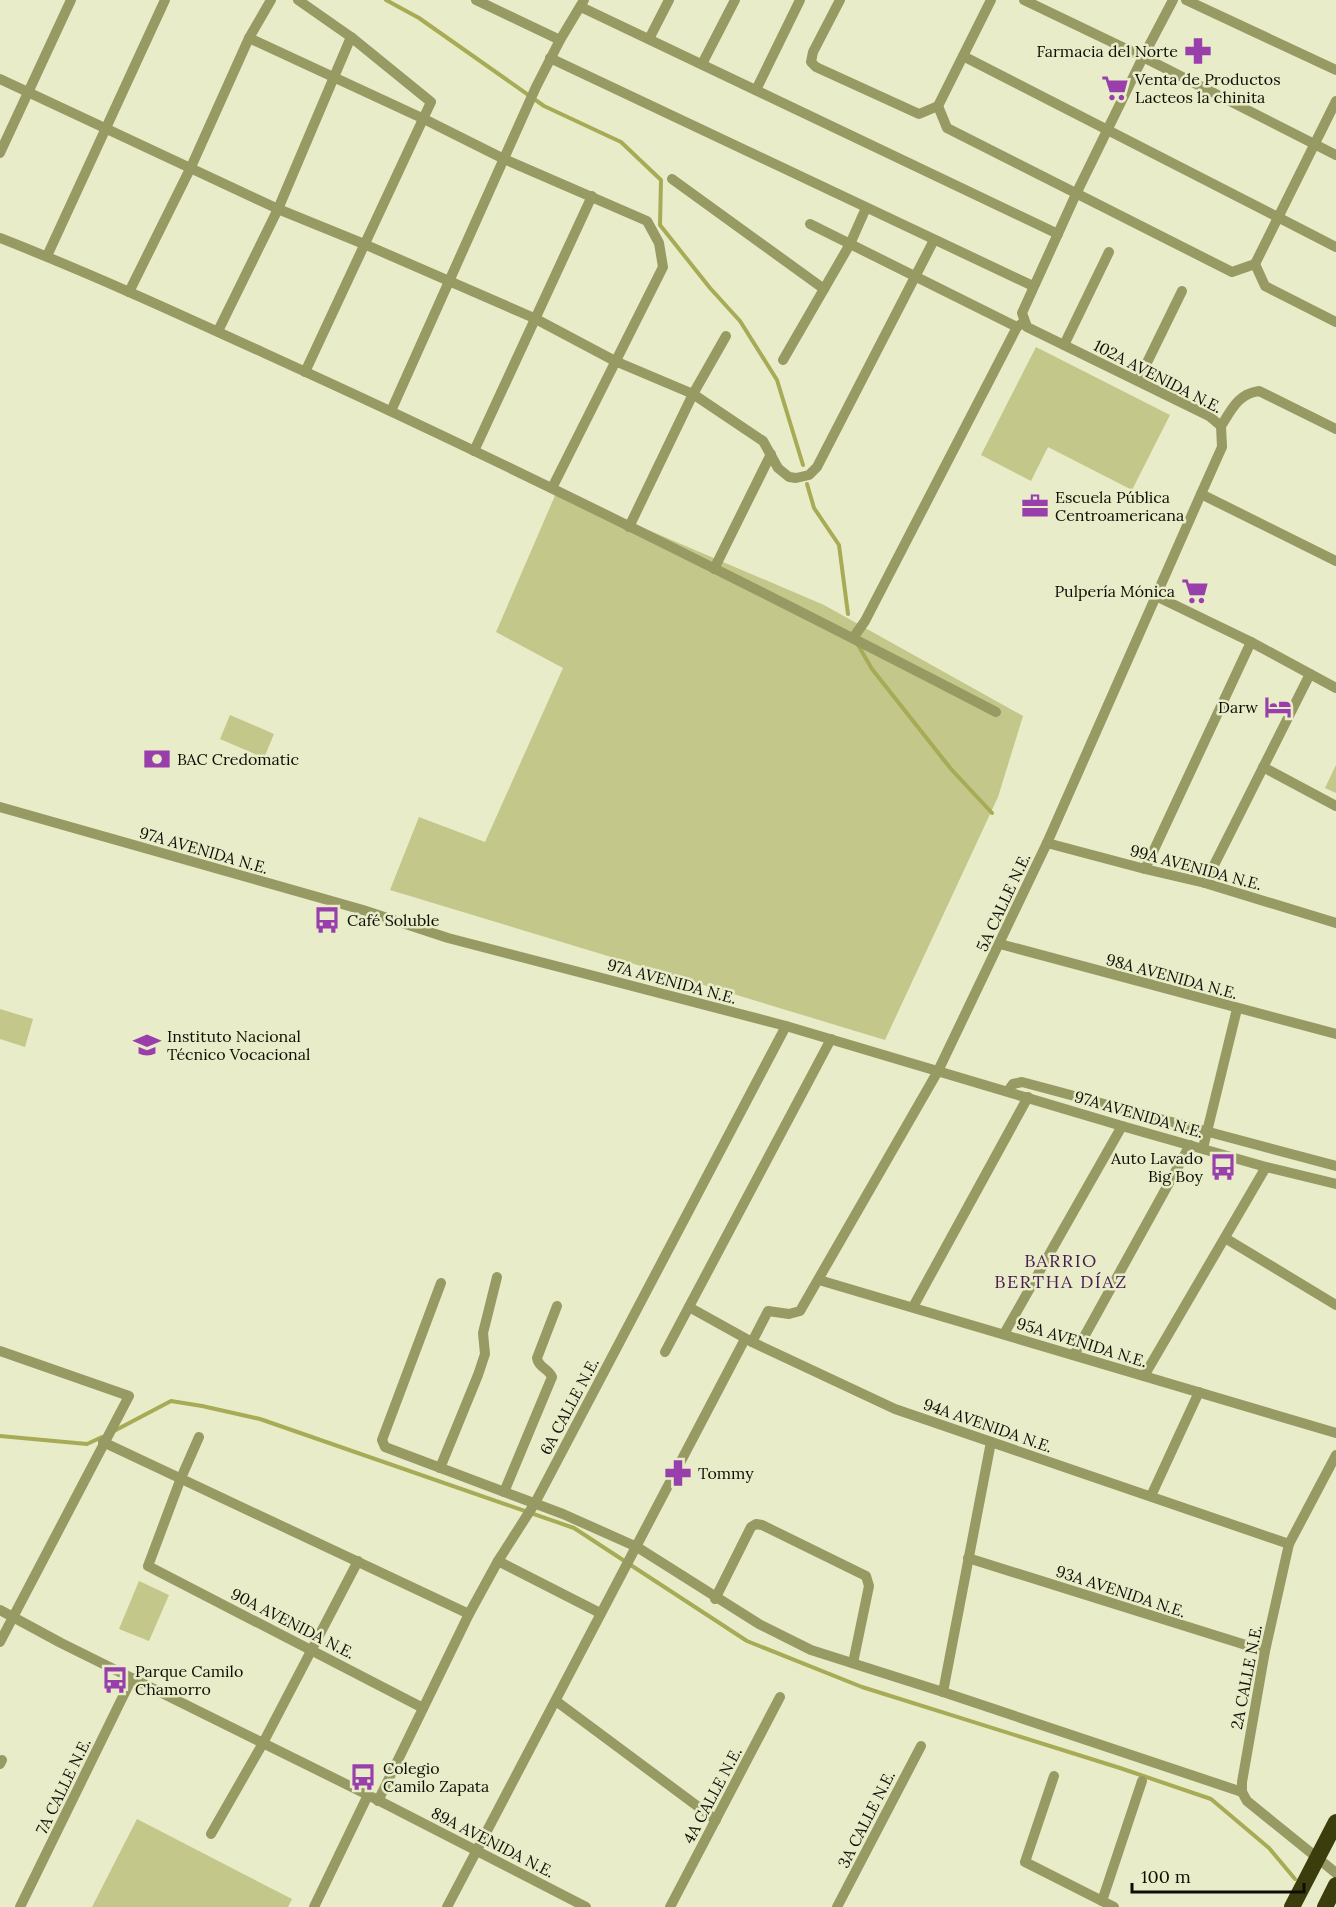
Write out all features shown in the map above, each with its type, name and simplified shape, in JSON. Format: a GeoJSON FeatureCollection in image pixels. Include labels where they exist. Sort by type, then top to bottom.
{"type":"FeatureCollection","features":[{"type":"Feature","properties":{"kind":"highway"},"geometry":{"type":"LineString","coordinates":[[1292,1907],[1336,1822]]}},
{"type":"Feature","properties":{"kind":"highway"},"geometry":{"type":"LineString","coordinates":[[1324,1907],[1336,1885]]}},
{"type":"Feature","properties":{"kind":"street"},"geometry":{"type":"LineString","coordinates":[[0,153],[71,0]]}},
{"type":"Feature","properties":{"kind":"street"},"geometry":{"type":"LineString","coordinates":[[47,256],[165,0]]}},
{"type":"Feature","properties":{"kind":"street"},"geometry":{"type":"LineString","coordinates":[[129,292],[191,166],[249,38],[271,0]]}},
{"type":"Feature","properties":{"kind":"street"},"geometry":{"type":"LineString","coordinates":[[297,0],[351,37],[431,102],[305,372]]}},
{"type":"Feature","properties":{"kind":"street"},"geometry":{"type":"LineString","coordinates":[[476,0],[560,40]]}},
{"type":"Feature","properties":{"kind":"street"},"geometry":{"type":"LineString","coordinates":[[649,39],[669,0]]}},
{"type":"Feature","properties":{"kind":"street"},"geometry":{"type":"LineString","coordinates":[[702,64],[735,0]]}},
{"type":"Feature","properties":{"kind":"street"},"geometry":{"type":"LineString","coordinates":[[756,90],[800,0]]}},
{"type":"Feature","properties":{"kind":"street"},"geometry":{"type":"LineString","coordinates":[[840,0],[813,52],[811,62],[816,68],[919,114],[938,106],[991,0]]}},
{"type":"Feature","properties":{"kind":"street"},"geometry":{"type":"LineString","coordinates":[[1023,0],[1143,57],[1336,155]]}},
{"type":"Feature","properties":{"kind":"street"},"geometry":{"type":"LineString","coordinates":[[853,638],[870,610],[1020,324],[1033,286],[1076,194],[1173,0]]}},
{"type":"Feature","properties":{"kind":"street"},"geometry":{"type":"LineString","coordinates":[[1186,0],[1336,70]]}},
{"type":"Feature","properties":{"kind":"street"},"geometry":{"type":"LineString","coordinates":[[391,411],[536,87],[582,3],[649,39],[1058,234]]}},
{"type":"Feature","properties":{"kind":"street"},"geometry":{"type":"LineString","coordinates":[[218,331],[278,209],[351,37]]}},
{"type":"Feature","properties":{"kind":"street"},"geometry":{"type":"LineString","coordinates":[[249,38],[424,118],[504,159],[647,220],[659,243],[663,267],[552,488]]}},
{"type":"Feature","properties":{"kind":"street"},"geometry":{"type":"LineString","coordinates":[[963,56],[1336,247]]}},
{"type":"Feature","properties":{"kind":"street"},"geometry":{"type":"LineString","coordinates":[[550,58],[1033,286]]}},
{"type":"Feature","properties":{"kind":"street"},"geometry":{"type":"LineString","coordinates":[[0,79],[191,166],[278,209],[534,318],[615,361],[693,394],[763,441],[778,468],[789,477],[809,475],[817,467],[934,240]]}},
{"type":"Feature","properties":{"kind":"street"},"geometry":{"type":"LineString","coordinates":[[938,106],[947,128],[1232,272],[1255,264],[1336,102]]}},
{"type":"Feature","properties":{"kind":"street"},"geometry":{"type":"LineString","coordinates":[[672,179],[824,289]]}},
{"type":"Feature","properties":{"kind":"street"},"geometry":{"type":"LineString","coordinates":[[474,450],[592,196]]}},
{"type":"Feature","properties":{"kind":"street"},"geometry":{"type":"LineString","coordinates":[[783,360],[850,244],[866,207]]}},
{"type":"Feature","properties":{"kind":"street","name":"102A AVENIDA N.E."},"geometry":{"type":"LineString","coordinates":[[810,224],[915,278],[1027,327],[1138,381],[1209,416],[1221,426],[1240,398],[1247,393],[1258,391],[1336,429]]}},
{"type":"Feature","properties":{"kind":"street"},"geometry":{"type":"LineString","coordinates":[[0,238],[47,256],[218,331],[474,450],[853,638],[996,712]]}},
{"type":"Feature","properties":{"kind":"street"},"geometry":{"type":"LineString","coordinates":[[1064,345],[1109,252]]}},
{"type":"Feature","properties":{"kind":"street"},"geometry":{"type":"LineString","coordinates":[[1255,264],[1265,286],[1336,322]]}},
{"type":"Feature","properties":{"kind":"street"},"geometry":{"type":"LineString","coordinates":[[1138,381],[1182,291]]}},
{"type":"Feature","properties":{"kind":"street"},"geometry":{"type":"LineString","coordinates":[[629,527],[693,394],[726,336]]}},
{"type":"Feature","properties":{"kind":"street","name":"5A CALLE N.E."},"geometry":{"type":"LineString","coordinates":[[748,1340],[768,1311],[797,1313],[819,1280],[938,1071],[1047,843],[1222,447],[1221,426]]}},
{"type":"Feature","properties":{"kind":"street"},"geometry":{"type":"LineString","coordinates":[[714,569],[771,454]]}},
{"type":"Feature","properties":{"kind":"street"},"geometry":{"type":"LineString","coordinates":[[1201,494],[1336,561]]}},
{"type":"Feature","properties":{"kind":"street"},"geometry":{"type":"LineString","coordinates":[[1156,596],[1251,642],[1336,688]]}},
{"type":"Feature","properties":{"kind":"street"},"geometry":{"type":"LineString","coordinates":[[1145,869],[1251,642]]}},
{"type":"Feature","properties":{"kind":"street"},"geometry":{"type":"LineString","coordinates":[[1205,883],[1310,674]]}},
{"type":"Feature","properties":{"kind":"street"},"geometry":{"type":"LineString","coordinates":[[1263,767],[1336,806]]}},
{"type":"Feature","properties":{"kind":"street","name":"97A AVENIDA N.E."},"geometry":{"type":"LineString","coordinates":[[0,807],[363,910],[448,938],[786,1026],[1122,1126],[1266,1167],[1336,1184]]}},
{"type":"Feature","properties":{"kind":"street","name":"99A AVENIDA N.E."},"geometry":{"type":"LineString","coordinates":[[1047,843],[1205,883],[1336,923]]}},
{"type":"Feature","properties":{"kind":"street","name":"98A AVENIDA N.E."},"geometry":{"type":"LineString","coordinates":[[1000,944],[1336,1034]]}},
{"type":"Feature","properties":{"kind":"street"},"geometry":{"type":"LineString","coordinates":[[1203,1148],[1237,1009]]}},
{"type":"Feature","properties":{"kind":"street","name":"6A CALLE N.E."},"geometry":{"type":"LineString","coordinates":[[314,1907],[423,1708],[469,1614],[498,1561],[535,1503],[786,1026]]}},
{"type":"Feature","properties":{"kind":"street"},"geometry":{"type":"LineString","coordinates":[[665,1352],[831,1039]]}},
{"type":"Feature","properties":{"kind":"street"},"geometry":{"type":"LineString","coordinates":[[1008,1091],[1013,1084],[1022,1082],[1336,1166]]}},
{"type":"Feature","properties":{"kind":"street"},"geometry":{"type":"LineString","coordinates":[[913,1307],[1028,1097]]}},
{"type":"Feature","properties":{"kind":"street"},"geometry":{"type":"LineString","coordinates":[[1004,1334],[1122,1126]]}},
{"type":"Feature","properties":{"kind":"street"},"geometry":{"type":"LineString","coordinates":[[1074,1355],[1190,1145]]}},
{"type":"Feature","properties":{"kind":"street"},"geometry":{"type":"LineString","coordinates":[[1144,1376],[1266,1167]]}},
{"type":"Feature","properties":{"kind":"street"},"geometry":{"type":"LineString","coordinates":[[1225,1238],[1336,1305]]}},
{"type":"Feature","properties":{"kind":"street"},"geometry":{"type":"LineString","coordinates":[[440,1468],[485,1354],[483,1334],[497,1277]]}},
{"type":"Feature","properties":{"kind":"street","name":"95A AVENIDA N.E."},"geometry":{"type":"LineString","coordinates":[[819,1280],[1336,1433]]}},
{"type":"Feature","properties":{"kind":"street"},"geometry":{"type":"LineString","coordinates":[[441,1283],[382,1440],[385,1447],[535,1503],[637,1547],[716,1599],[759,1624],[812,1650],[1242,1792],[1247,1801],[1336,1873]]}},
{"type":"Feature","properties":{"kind":"street"},"geometry":{"type":"LineString","coordinates":[[504,1492],[552,1377],[539,1364],[537,1358],[557,1306]]}},
{"type":"Feature","properties":{"kind":"street","name":"94A AVENIDA N.E."},"geometry":{"type":"LineString","coordinates":[[690,1307],[748,1340],[895,1408],[1289,1544]]}},
{"type":"Feature","properties":{"kind":"street"},"geometry":{"type":"LineString","coordinates":[[447,1907],[600,1613],[748,1340]]}},
{"type":"Feature","properties":{"kind":"street"},"geometry":{"type":"LineString","coordinates":[[0,1351],[129,1396],[0,1642]]}},
{"type":"Feature","properties":{"kind":"street"},"geometry":{"type":"LineString","coordinates":[[1151,1496],[1199,1392]]}},
{"type":"Feature","properties":{"kind":"street"},"geometry":{"type":"LineString","coordinates":[[181,1478],[199,1437]]}},
{"type":"Feature","properties":{"kind":"street"},"geometry":{"type":"LineString","coordinates":[[104,1442],[469,1614]]}},
{"type":"Feature","properties":{"kind":"street"},"geometry":{"type":"LineString","coordinates":[[944,1692],[991,1442]]}},
{"type":"Feature","properties":{"kind":"street","name":"2A CALLE N.E."},"geometry":{"type":"LineString","coordinates":[[1242,1792],[1265,1651],[1289,1544],[1336,1455]]}},
{"type":"Feature","properties":{"kind":"street","name":"90A AVENIDA N.E."},"geometry":{"type":"LineString","coordinates":[[181,1478],[148,1566],[423,1708]]}},
{"type":"Feature","properties":{"kind":"street"},"geometry":{"type":"LineString","coordinates":[[716,1599],[751,1527],[756,1524],[762,1525],[865,1575],[868,1582],[866,1606],[853,1663]]}},
{"type":"Feature","properties":{"kind":"street","name":"93A AVENIDA N.E."},"geometry":{"type":"LineString","coordinates":[[968,1558],[1265,1651]]}},
{"type":"Feature","properties":{"kind":"street"},"geometry":{"type":"LineString","coordinates":[[211,1834],[263,1743],[358,1560]]}},
{"type":"Feature","properties":{"kind":"street"},"geometry":{"type":"LineString","coordinates":[[498,1561],[600,1613]]}},
{"type":"Feature","properties":{"kind":"street","name":"89A AVENIDA N.E."},"geometry":{"type":"LineString","coordinates":[[0,1610],[586,1907]]}},
{"type":"Feature","properties":{"kind":"street","name":"7A CALLE N.E."},"geometry":{"type":"LineString","coordinates":[[20,1907],[132,1678]]}},
{"type":"Feature","properties":{"kind":"street","name":"4A CALLE N.E."},"geometry":{"type":"LineString","coordinates":[[670,1907],[780,1697]]}},
{"type":"Feature","properties":{"kind":"street"},"geometry":{"type":"LineString","coordinates":[[556,1701],[716,1820]]}},
{"type":"Feature","properties":{"kind":"street","name":"3A CALLE N.E."},"geometry":{"type":"LineString","coordinates":[[837,1907],[921,1746]]}},
{"type":"Feature","properties":{"kind":"street"},"geometry":{"type":"LineString","coordinates":[[1054,1776],[1025,1862],[1114,1907]]}},
{"type":"Feature","properties":{"kind":"street"},"geometry":{"type":"LineString","coordinates":[[1102,1901],[1143,1781]]}},
{"type":"Feature","properties":{"kind":"green space"},"geometry":{"type":"Polygon","coordinates":[[[1036,347],[1170,415],[1132,490],[1048,447],[1031,481],[981,455],[1036,347]]]}},
{"type":"Feature","properties":{"kind":"green space"},"geometry":{"type":"Polygon","coordinates":[[[557,491],[824,605],[1023,716],[998,797],[885,1040],[390,890],[419,817],[485,842],[563,668],[496,632],[557,491]]]}},
{"type":"Feature","properties":{"kind":"green space"},"geometry":{"type":"Polygon","coordinates":[[[230,715],[274,734],[264,758],[220,739],[230,715]]]}},
{"type":"Feature","properties":{"kind":"green space"},"geometry":{"type":"Polygon","coordinates":[[[1336,765],[1336,793],[1325,788],[1336,765]]]}},
{"type":"Feature","properties":{"kind":"green space"},"geometry":{"type":"Polygon","coordinates":[[[0,1009],[33,1019],[25,1047],[0,1039],[0,1009]]]}},
{"type":"Feature","properties":{"kind":"green space"},"geometry":{"type":"Polygon","coordinates":[[[139,1581],[169,1595],[149,1641],[119,1629],[139,1581]]]}},
{"type":"Feature","properties":{"kind":"green space"},"geometry":{"type":"Polygon","coordinates":[[[137,1819],[292,1899],[288,1907],[92,1907],[137,1819]]]}},
{"type":"Feature","properties":{"kind":"waterway"},"geometry":{"type":"LineString","coordinates":[[386,0],[419,18],[544,106],[621,142],[661,180],[660,225],[710,288],[740,321],[777,380],[803,465]]}},
{"type":"Feature","properties":{"kind":"waterway"},"geometry":{"type":"LineString","coordinates":[[807,484],[814,508],[839,545],[848,614]]}},
{"type":"Feature","properties":{"kind":"waterway"},"geometry":{"type":"LineString","coordinates":[[858,645],[872,669],[951,769],[992,813]]}},
{"type":"Feature","properties":{"kind":"waterway"},"geometry":{"type":"LineString","coordinates":[[114,1431],[171,1401],[202,1406],[260,1419],[574,1528],[747,1641],[862,1687],[1211,1799],[1269,1848],[1295,1879]]}},
{"type":"Feature","properties":{"kind":"waterway"},"geometry":{"type":"LineString","coordinates":[[0,1436],[87,1444],[102,1437]]}},
{"type":"Feature","properties":{"kind":"place","name":"Farmacia del Norte"},"geometry":{"type":"Point","coordinates":[1198,51]}},
{"type":"Feature","properties":{"kind":"place","name":"Venta de Productos Lacteos la chinita"},"geometry":{"type":"Point","coordinates":[1115,88]}},
{"type":"Feature","properties":{"kind":"place","name":"Escuela Pública Centroamericana"},"geometry":{"type":"Point","coordinates":[1035,506]}},
{"type":"Feature","properties":{"kind":"place","name":"Pulpería Mónica"},"geometry":{"type":"Point","coordinates":[1195,591]}},
{"type":"Feature","properties":{"kind":"place","name":"Darw"},"geometry":{"type":"Point","coordinates":[1278,707]}},
{"type":"Feature","properties":{"kind":"place","name":"BAC Credomatic"},"geometry":{"type":"Point","coordinates":[157,759]}},
{"type":"Feature","properties":{"kind":"place","name":"Café Soluble"},"geometry":{"type":"Point","coordinates":[327,920]}},
{"type":"Feature","properties":{"kind":"place","name":"Instituto Nacional Técnico Vocacional"},"geometry":{"type":"Point","coordinates":[147,1045]}},
{"type":"Feature","properties":{"kind":"place","name":"Auto Lavado Big Boy"},"geometry":{"type":"Point","coordinates":[1223,1167]}},
{"type":"Feature","properties":{"kind":"place","name":"Tommy"},"geometry":{"type":"Point","coordinates":[678,1473]}},
{"type":"Feature","properties":{"kind":"place","name":"Parque Camilo Chamorro"},"geometry":{"type":"Point","coordinates":[115,1680]}},
{"type":"Feature","properties":{"kind":"place","name":"Colegio Camilo Zapata"},"geometry":{"type":"Point","coordinates":[363,1777]}},
{"type":"Feature","properties":{"kind":"district","name":"BARRIO BERTHA DÍAZ"},"geometry":{"type":"Point","coordinates":[1061,1271]}}]}
